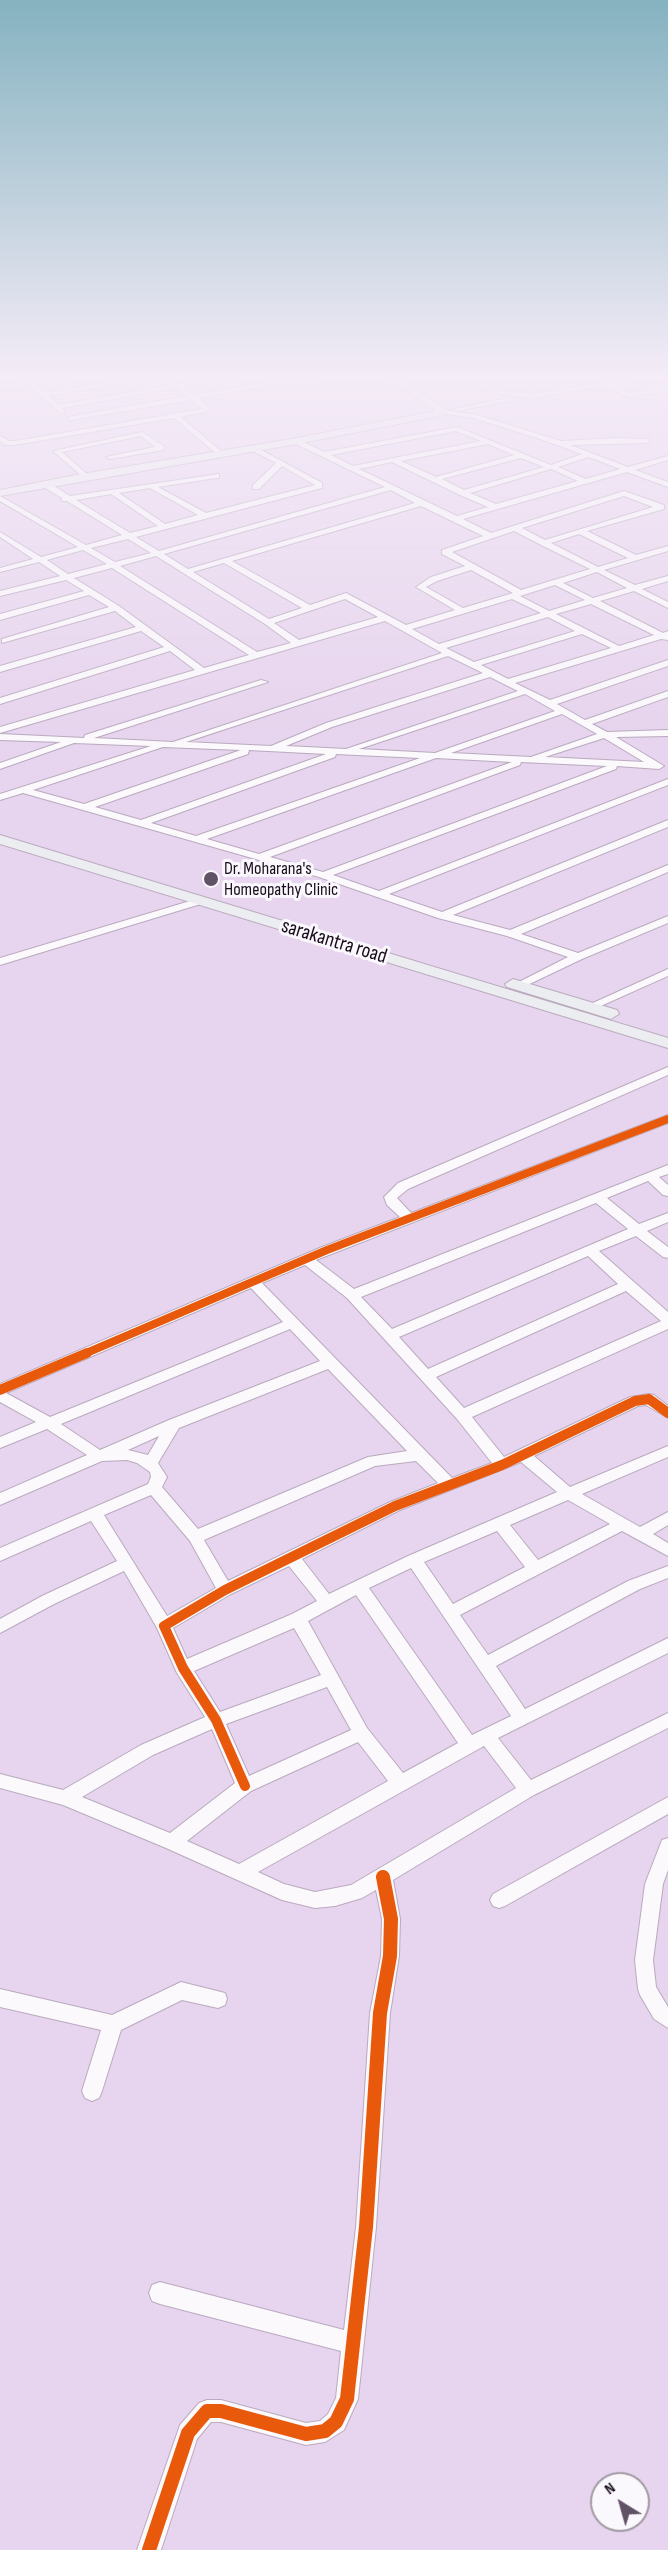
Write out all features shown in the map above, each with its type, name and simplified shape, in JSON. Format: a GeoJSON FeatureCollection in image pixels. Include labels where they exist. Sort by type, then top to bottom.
{"type":"FeatureCollection","features":[{"type":"Feature","properties":{"kind":"street"},"geometry":{"type":"LineString","coordinates":[[61,496],[267,622],[297,643]]}},
{"type":"Feature","properties":{"kind":"street"},"geometry":{"type":"LineString","coordinates":[[65,499],[86,496]]}},
{"type":"Feature","properties":{"kind":"street"},"geometry":{"type":"LineString","coordinates":[[119,496],[166,528]]}},
{"type":"Feature","properties":{"kind":"street"},"geometry":{"type":"LineString","coordinates":[[170,496],[207,517]]}},
{"type":"Feature","properties":{"kind":"street"},"geometry":{"type":"LineString","coordinates":[[0,570],[282,496]]}},
{"type":"Feature","properties":{"kind":"street"},"geometry":{"type":"LineString","coordinates":[[0,594],[156,554],[363,496]]}},
{"type":"Feature","properties":{"kind":"street"},"geometry":{"type":"LineString","coordinates":[[408,496],[490,536]]}},
{"type":"Feature","properties":{"kind":"street"},"geometry":{"type":"LineString","coordinates":[[470,496],[495,507]]}},
{"type":"Feature","properties":{"kind":"street"},"geometry":{"type":"LineString","coordinates":[[456,519],[533,496]]}},
{"type":"Feature","properties":{"kind":"street"},"geometry":{"type":"LineString","coordinates":[[615,496],[446,550],[447,554],[549,614],[619,649]]}},
{"type":"Feature","properties":{"kind":"street"},"geometry":{"type":"LineString","coordinates":[[544,543],[661,507],[632,496]]}},
{"type":"Feature","properties":{"kind":"street"},"geometry":{"type":"LineString","coordinates":[[0,498],[112,564],[255,656]]}},
{"type":"Feature","properties":{"kind":"street"},"geometry":{"type":"LineString","coordinates":[[185,572],[422,503]]}},
{"type":"Feature","properties":{"kind":"street"},"geometry":{"type":"LineString","coordinates":[[515,528],[668,605]]}},
{"type":"Feature","properties":{"kind":"street"},"geometry":{"type":"LineString","coordinates":[[580,531],[635,558]]}},
{"type":"Feature","properties":{"kind":"street"},"geometry":{"type":"LineString","coordinates":[[0,534],[116,608],[202,671]]}},
{"type":"Feature","properties":{"kind":"street"},"geometry":{"type":"LineString","coordinates":[[0,548],[15,543]]}},
{"type":"Feature","properties":{"kind":"street"},"geometry":{"type":"LineString","coordinates":[[403,629],[668,548]]}},
{"type":"Feature","properties":{"kind":"street"},"geometry":{"type":"LineString","coordinates":[[224,560],[309,608]]}},
{"type":"Feature","properties":{"kind":"street"},"geometry":{"type":"LineString","coordinates":[[462,611],[420,586],[471,567]]}},
{"type":"Feature","properties":{"kind":"street"},"geometry":{"type":"LineString","coordinates":[[438,647],[668,578]]}},
{"type":"Feature","properties":{"kind":"street"},"geometry":{"type":"LineString","coordinates":[[555,582],[666,636]]}},
{"type":"Feature","properties":{"kind":"street"},"geometry":{"type":"LineString","coordinates":[[0,617],[90,592]]}},
{"type":"Feature","properties":{"kind":"street"},"geometry":{"type":"LineString","coordinates":[[267,622],[345,596],[403,629],[549,703],[664,766]]}},
{"type":"Feature","properties":{"kind":"street"},"geometry":{"type":"LineString","coordinates":[[3,639],[116,608]]}},
{"type":"Feature","properties":{"kind":"street"},"geometry":{"type":"LineString","coordinates":[[0,730],[385,618]]}},
{"type":"Feature","properties":{"kind":"street"},"geometry":{"type":"LineString","coordinates":[[0,669],[142,628]]}},
{"type":"Feature","properties":{"kind":"street"},"geometry":{"type":"LineString","coordinates":[[473,665],[583,631]]}},
{"type":"Feature","properties":{"kind":"street"},"geometry":{"type":"LineString","coordinates":[[508,682],[666,636]]}},
{"type":"Feature","properties":{"kind":"street"},"geometry":{"type":"LineString","coordinates":[[3,639],[14,647]]}},
{"type":"Feature","properties":{"kind":"street"},"geometry":{"type":"LineString","coordinates":[[0,701],[171,648]]}},
{"type":"Feature","properties":{"kind":"street"},"geometry":{"type":"LineString","coordinates":[[23,653],[32,660]]}},
{"type":"Feature","properties":{"kind":"street"},"geometry":{"type":"LineString","coordinates":[[0,797],[449,653]]}},
{"type":"Feature","properties":{"kind":"street"},"geometry":{"type":"LineString","coordinates":[[549,703],[668,663]]}},
{"type":"Feature","properties":{"kind":"street"},"geometry":{"type":"LineString","coordinates":[[269,750],[329,725],[490,674]]}},
{"type":"Feature","properties":{"kind":"street"},"geometry":{"type":"LineString","coordinates":[[0,766],[264,682]]}},
{"type":"Feature","properties":{"kind":"street"},"geometry":{"type":"LineString","coordinates":[[142,823],[342,752],[526,692]]}},
{"type":"Feature","properties":{"kind":"street"},"geometry":{"type":"LineString","coordinates":[[584,723],[668,694]]}},
{"type":"Feature","properties":{"kind":"street"},"geometry":{"type":"LineString","coordinates":[[197,838],[563,711]]}},
{"type":"Feature","properties":{"kind":"street"},"geometry":{"type":"LineString","coordinates":[[260,856],[525,761],[605,735],[668,733]]}},
{"type":"Feature","properties":{"kind":"street"},"geometry":{"type":"LineString","coordinates":[[0,737],[664,766]]}},
{"type":"Feature","properties":{"kind":"street"},"geometry":{"type":"LineString","coordinates":[[85,807],[252,749]]}},
{"type":"Feature","properties":{"kind":"street"},"geometry":{"type":"LineString","coordinates":[[323,875],[621,764]]}},
{"type":"Feature","properties":{"kind":"street"},"geometry":{"type":"LineString","coordinates":[[378,895],[668,782]]}},
{"type":"Feature","properties":{"kind":"street"},"geometry":{"type":"LineString","coordinates":[[24,790],[260,856],[442,916],[511,934],[578,957]]}},
{"type":"Feature","properties":{"kind":"street"},"geometry":{"type":"LineString","coordinates":[[442,916],[668,823]]}},
{"type":"Feature","properties":{"kind":"street","name":"sarakantra road"},"geometry":{"type":"LineString","coordinates":[[0,828],[668,1032]]}},
{"type":"Feature","properties":{"kind":"street","name":"sarakantra road"},"geometry":{"type":"LineString","coordinates":[[0,839],[668,1043]]}},
{"type":"Feature","properties":{"kind":"street"},"geometry":{"type":"LineString","coordinates":[[511,934],[668,868]]}},
{"type":"Feature","properties":{"kind":"street"},"geometry":{"type":"LineString","coordinates":[[0,962],[200,901]]}},
{"type":"Feature","properties":{"kind":"street"},"geometry":{"type":"LineString","coordinates":[[519,986],[578,957],[668,919]]}},
{"type":"Feature","properties":{"kind":"street"},"geometry":{"type":"LineString","coordinates":[[590,1007],[668,972]]}},
{"type":"Feature","properties":{"kind":"street"},"geometry":{"type":"LineString","coordinates":[[409,1218],[392,1202],[390,1197],[403,1186],[668,1071]]}},
{"type":"Feature","properties":{"kind":"street"},"geometry":{"type":"LineString","coordinates":[[0,1390],[306,1259],[668,1119]]}},
{"type":"Feature","properties":{"kind":"street"},"geometry":{"type":"LineString","coordinates":[[352,1296],[668,1170]]}},
{"type":"Feature","properties":{"kind":"street"},"geometry":{"type":"LineString","coordinates":[[651,1177],[668,1191]]}},
{"type":"Feature","properties":{"kind":"street"},"geometry":{"type":"LineString","coordinates":[[598,1198],[668,1254]]}},
{"type":"Feature","properties":{"kind":"street"},"geometry":{"type":"LineString","coordinates":[[389,1336],[668,1217]]}},
{"type":"Feature","properties":{"kind":"street"},"geometry":{"type":"LineString","coordinates":[[462,1415],[668,1321],[591,1251]]}},
{"type":"Feature","properties":{"kind":"street"},"geometry":{"type":"LineString","coordinates":[[306,1259],[352,1296],[462,1415],[502,1464]]}},
{"type":"Feature","properties":{"kind":"street"},"geometry":{"type":"LineString","coordinates":[[253,1282],[450,1486]]}},
{"type":"Feature","properties":{"kind":"street"},"geometry":{"type":"LineString","coordinates":[[426,1376],[627,1284]]}},
{"type":"Feature","properties":{"kind":"street"},"geometry":{"type":"LineString","coordinates":[[0,1443],[292,1323]]}},
{"type":"Feature","properties":{"kind":"street"},"geometry":{"type":"LineString","coordinates":[[0,1499],[174,1424],[330,1363]]}},
{"type":"Feature","properties":{"kind":"street"},"geometry":{"type":"LineString","coordinates":[[0,1396],[47,1422],[99,1456],[127,1455],[141,1458],[156,1469],[159,1477],[154,1488],[0,1555]]}},
{"type":"Feature","properties":{"kind":"street"},"geometry":{"type":"LineString","coordinates":[[164,1626],[225,1590],[395,1506],[523,1455],[635,1401],[649,1399],[668,1413]]}},
{"type":"Feature","properties":{"kind":"street"},"geometry":{"type":"LineString","coordinates":[[150,1464],[174,1424]]}},
{"type":"Feature","properties":{"kind":"street"},"geometry":{"type":"LineString","coordinates":[[183,1668],[298,1619],[414,1560],[668,1451]]}},
{"type":"Feature","properties":{"kind":"street"},"geometry":{"type":"LineString","coordinates":[[195,1537],[373,1461],[420,1455]]}},
{"type":"Feature","properties":{"kind":"street"},"geometry":{"type":"LineString","coordinates":[[523,1455],[568,1493],[668,1550]]}},
{"type":"Feature","properties":{"kind":"street"},"geometry":{"type":"LineString","coordinates":[[154,1488],[195,1537],[225,1590]]}},
{"type":"Feature","properties":{"kind":"street"},"geometry":{"type":"LineString","coordinates":[[94,1514],[127,1563],[164,1626],[183,1668],[216,1720],[245,1786]]}},
{"type":"Feature","properties":{"kind":"street"},"geometry":{"type":"LineString","coordinates":[[641,1534],[668,1518]]}},
{"type":"Feature","properties":{"kind":"street"},"geometry":{"type":"LineString","coordinates":[[499,1522],[536,1569]]}},
{"type":"Feature","properties":{"kind":"street"},"geometry":{"type":"LineString","coordinates":[[451,1612],[623,1524]]}},
{"type":"Feature","properties":{"kind":"street"},"geometry":{"type":"LineString","coordinates":[[291,1557],[327,1604]]}},
{"type":"Feature","properties":{"kind":"street"},"geometry":{"type":"LineString","coordinates":[[414,1560],[522,1718]]}},
{"type":"Feature","properties":{"kind":"street"},"geometry":{"type":"LineString","coordinates":[[0,1627],[48,1600],[127,1563]]}},
{"type":"Feature","properties":{"kind":"street"},"geometry":{"type":"LineString","coordinates":[[485,1664],[634,1584],[668,1572]]}},
{"type":"Feature","properties":{"kind":"street"},"geometry":{"type":"LineString","coordinates":[[359,1586],[469,1745]]}},
{"type":"Feature","properties":{"kind":"street"},"geometry":{"type":"LineString","coordinates":[[298,1619],[361,1733],[400,1783]]}},
{"type":"Feature","properties":{"kind":"street"},"geometry":{"type":"LineString","coordinates":[[240,1873],[469,1745],[668,1645]]}},
{"type":"Feature","properties":{"kind":"street"},"geometry":{"type":"LineString","coordinates":[[65,1798],[147,1750],[216,1720],[330,1679]]}},
{"type":"Feature","properties":{"kind":"street"},"geometry":{"type":"LineString","coordinates":[[0,1781],[65,1798],[172,1842],[282,1892],[315,1900],[356,1892],[528,1790],[667,1722]]}},
{"type":"Feature","properties":{"kind":"street"},"geometry":{"type":"LineString","coordinates":[[172,1842],[245,1786],[361,1733]]}},
{"type":"Feature","properties":{"kind":"street"},"geometry":{"type":"LineString","coordinates":[[487,1737],[528,1790]]}},
{"type":"Feature","properties":{"kind":"street"},"geometry":{"type":"LineString","coordinates":[[499,1900],[668,1805]]}},
{"type":"Feature","properties":{"kind":"street"},"geometry":{"type":"LineString","coordinates":[[668,1846],[654,1884],[644,1960],[647,1989],[661,2013],[668,2019]]}},
{"type":"Feature","properties":{"kind":"street"},"geometry":{"type":"LineString","coordinates":[[149,2550],[188,2433],[207,2411],[221,2411],[306,2434],[325,2432],[336,2422],[347,2399],[366,2227],[381,2013],[390,1956],[391,1918],[383,1877]]}},
{"type":"Feature","properties":{"kind":"street"},"geometry":{"type":"LineString","coordinates":[[0,1998],[113,2024],[181,1991],[218,1999]]}},
{"type":"Feature","properties":{"kind":"street"},"geometry":{"type":"LineString","coordinates":[[92,2091],[113,2024]]}},
{"type":"Feature","properties":{"kind":"street"},"geometry":{"type":"LineString","coordinates":[[160,2293],[352,2343]]}},
{"type":"Feature","properties":{"kind":"cycle path"},"geometry":{"type":"LineString","coordinates":[[0,1390],[327,1250],[668,1119]]}},
{"type":"Feature","properties":{"kind":"cycle path"},"geometry":{"type":"LineString","coordinates":[[245,1786],[216,1720],[183,1668],[164,1626],[225,1590],[395,1506],[502,1465],[635,1401],[649,1399],[668,1413]]}},
{"type":"Feature","properties":{"kind":"cycle path"},"geometry":{"type":"LineString","coordinates":[[149,2550],[188,2433],[207,2411],[221,2411],[306,2434],[325,2431],[336,2422],[347,2399],[366,2227],[380,2013],[390,1956],[391,1919],[383,1877]]}},
{"type":"Feature","properties":{"kind":"place","name":"Dr. Moharana's Homeopathy Clinic"},"geometry":{"type":"Point","coordinates":[211,879]}}]}
